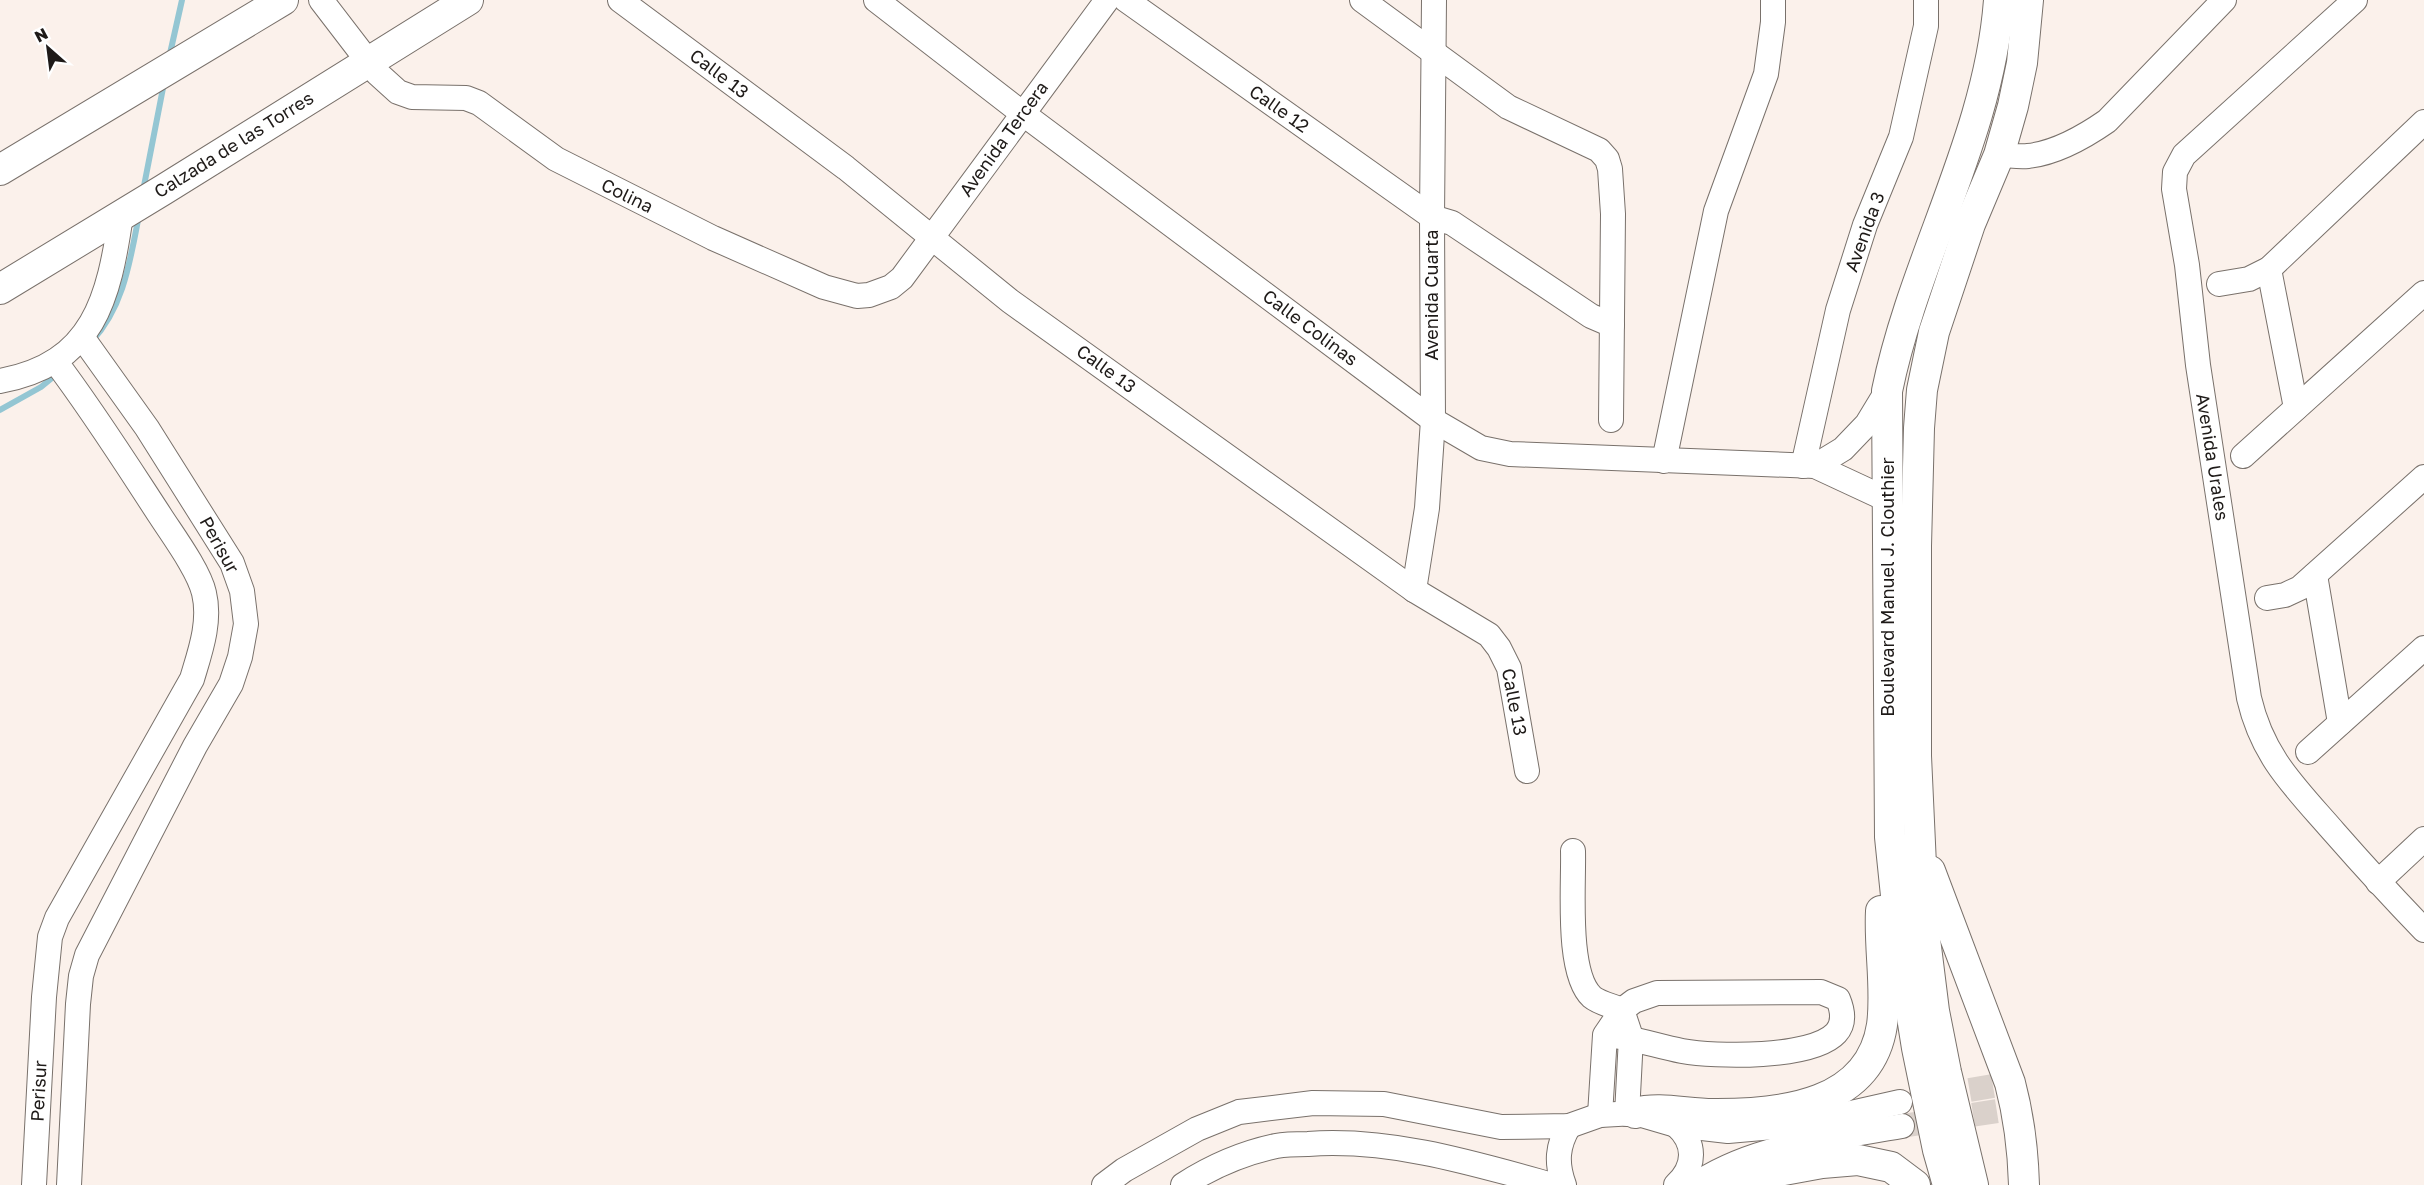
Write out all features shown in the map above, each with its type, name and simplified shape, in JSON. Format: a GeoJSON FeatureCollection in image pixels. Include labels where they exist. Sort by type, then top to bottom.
{"type":"FeatureCollection","features":[{"type":"Feature","properties":{"kind":"main road"},"geometry":{"type":"LineString","coordinates":[[0,170],[283,0]]}},
{"type":"Feature","properties":{"kind":"main road","name":"Calzada de las Torres"},"geometry":{"type":"LineString","coordinates":[[0,289],[468,0]]}},
{"type":"Feature","properties":{"kind":"main road","name":"Boulevard Manuel J. Clouthier"},"geometry":{"type":"LineString","coordinates":[[1948,1185],[1938,1150],[1917,1048],[1902,954],[1890,837],[1887,391],[1914,295],[1959,173],[1977,115],[1991,62],[1999,0]]}},
{"type":"Feature","properties":{"kind":"main road","name":"Boulevard Manuel J. Clouthier"},"geometry":{"type":"LineString","coordinates":[[1973,1185],[1946,1072],[1934,1011],[1923,931],[1919,844],[1916,546],[1918,428],[1926,364],[1941,310],[1970,224],[1999,155],[2013,106],[2022,63],[2028,0]]}},
{"type":"Feature","properties":{"kind":"main road"},"geometry":{"type":"LineString","coordinates":[[1631,1113],[1648,1110],[1735,1114],[1801,1106],[1832,1096],[1857,1076],[1875,1050],[1882,1027],[1880,936],[1884,865],[1890,837]]}},
{"type":"Feature","properties":{"kind":"main road"},"geometry":{"type":"LineString","coordinates":[[1919,844],[2023,1151],[2024,1185]]}},
{"type":"Feature","properties":{"kind":"main road"},"geometry":{"type":"LineString","coordinates":[[1702,1185],[1822,1163],[1858,1160],[1891,1167],[1915,1185]]}},
{"type":"Feature","properties":{"kind":"street","name":"Colina"},"geometry":{"type":"LineString","coordinates":[[321,0],[387,84],[398,92],[412,97],[466,98],[478,103],[536,147],[591,178],[713,238],[824,287],[857,296],[869,295],[891,287],[902,278]]}},
{"type":"Feature","properties":{"kind":"street","name":"Calle 13"},"geometry":{"type":"LineString","coordinates":[[620,0],[846,168],[1010,301],[1414,590],[1489,635],[1499,648],[1509,668],[1527,771]]}},
{"type":"Feature","properties":{"kind":"street","name":"Calle Colinas"},"geometry":{"type":"LineString","coordinates":[[876,0],[1022,113],[1433,420],[1481,448],[1510,454],[1809,466],[1886,499]]}},
{"type":"Feature","properties":{"kind":"street","name":"Avenida Tercera"},"geometry":{"type":"LineString","coordinates":[[902,278],[1107,0]]}},
{"type":"Feature","properties":{"kind":"street","name":"Calle 12"},"geometry":{"type":"LineString","coordinates":[[1126,0],[1432,217],[1452,223],[1592,316],[1612,325]]}},
{"type":"Feature","properties":{"kind":"street"},"geometry":{"type":"LineString","coordinates":[[1362,0],[1508,106],[1599,150],[1607,159],[1610,169],[1613,213],[1611,420]]}},
{"type":"Feature","properties":{"kind":"street","name":"Avenida Cuarta"},"geometry":{"type":"LineString","coordinates":[[1414,590],[1427,508],[1433,420],[1434,0]]}},
{"type":"Feature","properties":{"kind":"street"},"geometry":{"type":"LineString","coordinates":[[1664,461],[1716,211],[1766,74],[1773,22],[1773,0]]}},
{"type":"Feature","properties":{"kind":"street","name":"Avenida 3"},"geometry":{"type":"LineString","coordinates":[[1809,466],[1838,310],[1865,225],[1901,137],[1926,26],[1926,0]]}},
{"type":"Feature","properties":{"kind":"street"},"geometry":{"type":"LineString","coordinates":[[1999,155],[2027,156],[2078,140],[2107,121],[2224,0]]}},
{"type":"Feature","properties":{"kind":"street","name":"Avenida Urales"},"geometry":{"type":"LineString","coordinates":[[2355,0],[2184,155],[2175,172],[2174,180],[2200,376],[2249,699],[2255,723],[2282,773],[2378,882],[2424,930]]}},
{"type":"Feature","properties":{"kind":"street"},"geometry":{"type":"LineString","coordinates":[[2219,284],[2249,279],[2270,269],[2424,122]]}},
{"type":"Feature","properties":{"kind":"street"},"geometry":{"type":"LineString","coordinates":[[0,381],[34,372],[55,361],[73,348],[82,337],[93,321],[104,297],[115,256],[121,215]]}},
{"type":"Feature","properties":{"kind":"street"},"geometry":{"type":"LineString","coordinates":[[2270,269],[2296,408]]}},
{"type":"Feature","properties":{"kind":"street"},"geometry":{"type":"LineString","coordinates":[[2243,456],[2424,293]]}},
{"type":"Feature","properties":{"kind":"street","name":"Perisur"},"geometry":{"type":"LineString","coordinates":[[69,1185],[79,999],[81,976],[87,955],[164,805],[231,684],[240,657],[246,624],[242,591],[232,563],[147,428],[82,337]]}},
{"type":"Feature","properties":{"kind":"street","name":"Perisur"},"geometry":{"type":"LineString","coordinates":[[34,1185],[44,997],[50,937],[57,918],[192,679],[202,647],[206,620],[204,592],[166,524],[55,361]]}},
{"type":"Feature","properties":{"kind":"street"},"geometry":{"type":"LineString","coordinates":[[1809,466],[1843,449],[1867,424],[1887,391]]}},
{"type":"Feature","properties":{"kind":"street"},"geometry":{"type":"LineString","coordinates":[[2267,598],[2285,595],[2300,588],[2424,477]]}},
{"type":"Feature","properties":{"kind":"street"},"geometry":{"type":"LineString","coordinates":[[2315,575],[2340,723]]}},
{"type":"Feature","properties":{"kind":"street"},"geometry":{"type":"LineString","coordinates":[[2308,752],[2424,648]]}},
{"type":"Feature","properties":{"kind":"street"},"geometry":{"type":"LineString","coordinates":[[130,789],[164,805]]}},
{"type":"Feature","properties":{"kind":"street"},"geometry":{"type":"LineString","coordinates":[[2378,882],[2424,839]]}},
{"type":"Feature","properties":{"kind":"street"},"geometry":{"type":"LineString","coordinates":[[1573,851],[1575,951],[1582,983],[1593,998],[1622,1010],[1631,1037],[1631,1113]]}},
{"type":"Feature","properties":{"kind":"street"},"geometry":{"type":"LineString","coordinates":[[1600,1115],[1605,1035],[1622,1010],[1645,996],[1657,993],[1810,992],[1831,995],[1838,999],[1843,1015],[1842,1024],[1835,1034],[1826,1040],[1808,1047],[1776,1053],[1752,1055],[1683,1051],[1631,1037],[1605,1035]]}},
{"type":"Feature","properties":{"kind":"street"},"geometry":{"type":"LineString","coordinates":[[44,997],[79,999]]}},
{"type":"Feature","properties":{"kind":"street"},"geometry":{"type":"LineString","coordinates":[[1104,1185],[1124,1170],[1197,1129],[1239,1112],[1281,1106],[1313,1103],[1384,1104],[1425,1110],[1501,1127],[1569,1126],[1600,1115],[1631,1113],[1676,1125],[1728,1131],[1798,1125],[1900,1102]]}},
{"type":"Feature","properties":{"kind":"street"},"geometry":{"type":"LineString","coordinates":[[1676,1125],[1685,1133],[1693,1157],[1686,1174],[1676,1185]]}},
{"type":"Feature","properties":{"kind":"street"},"geometry":{"type":"LineString","coordinates":[[1564,1185],[1559,1172],[1558,1155],[1562,1138],[1569,1126]]}},
{"type":"Feature","properties":{"kind":"street"},"geometry":{"type":"LineString","coordinates":[[1694,1185],[1721,1168],[1744,1158],[1902,1126]]}},
{"type":"Feature","properties":{"kind":"street"},"geometry":{"type":"LineString","coordinates":[[1183,1185],[1230,1160],[1277,1146],[1337,1142],[1400,1148],[1552,1185]]}},
{"type":"Feature","properties":{"kind":"waterway"},"geometry":{"type":"LineString","coordinates":[[169,58],[182,0]]}},
{"type":"Feature","properties":{"kind":"waterway"},"geometry":{"type":"LineString","coordinates":[[143,191],[164,83]]}},
{"type":"Feature","properties":{"kind":"waterway"},"geometry":{"type":"LineString","coordinates":[[92,341],[112,313],[119,298],[129,266],[139,215]]}},
{"type":"Feature","properties":{"kind":"waterway"},"geometry":{"type":"LineString","coordinates":[[0,410],[41,387],[58,373]]}},
{"type":"Feature","properties":{"kind":"tunnel"},"geometry":{"type":"LineString","coordinates":[[1934,1096],[1993,1086]]}},
{"type":"Feature","properties":{"kind":"tunnel"},"geometry":{"type":"LineString","coordinates":[[1902,1126],[1997,1111]]}}]}
